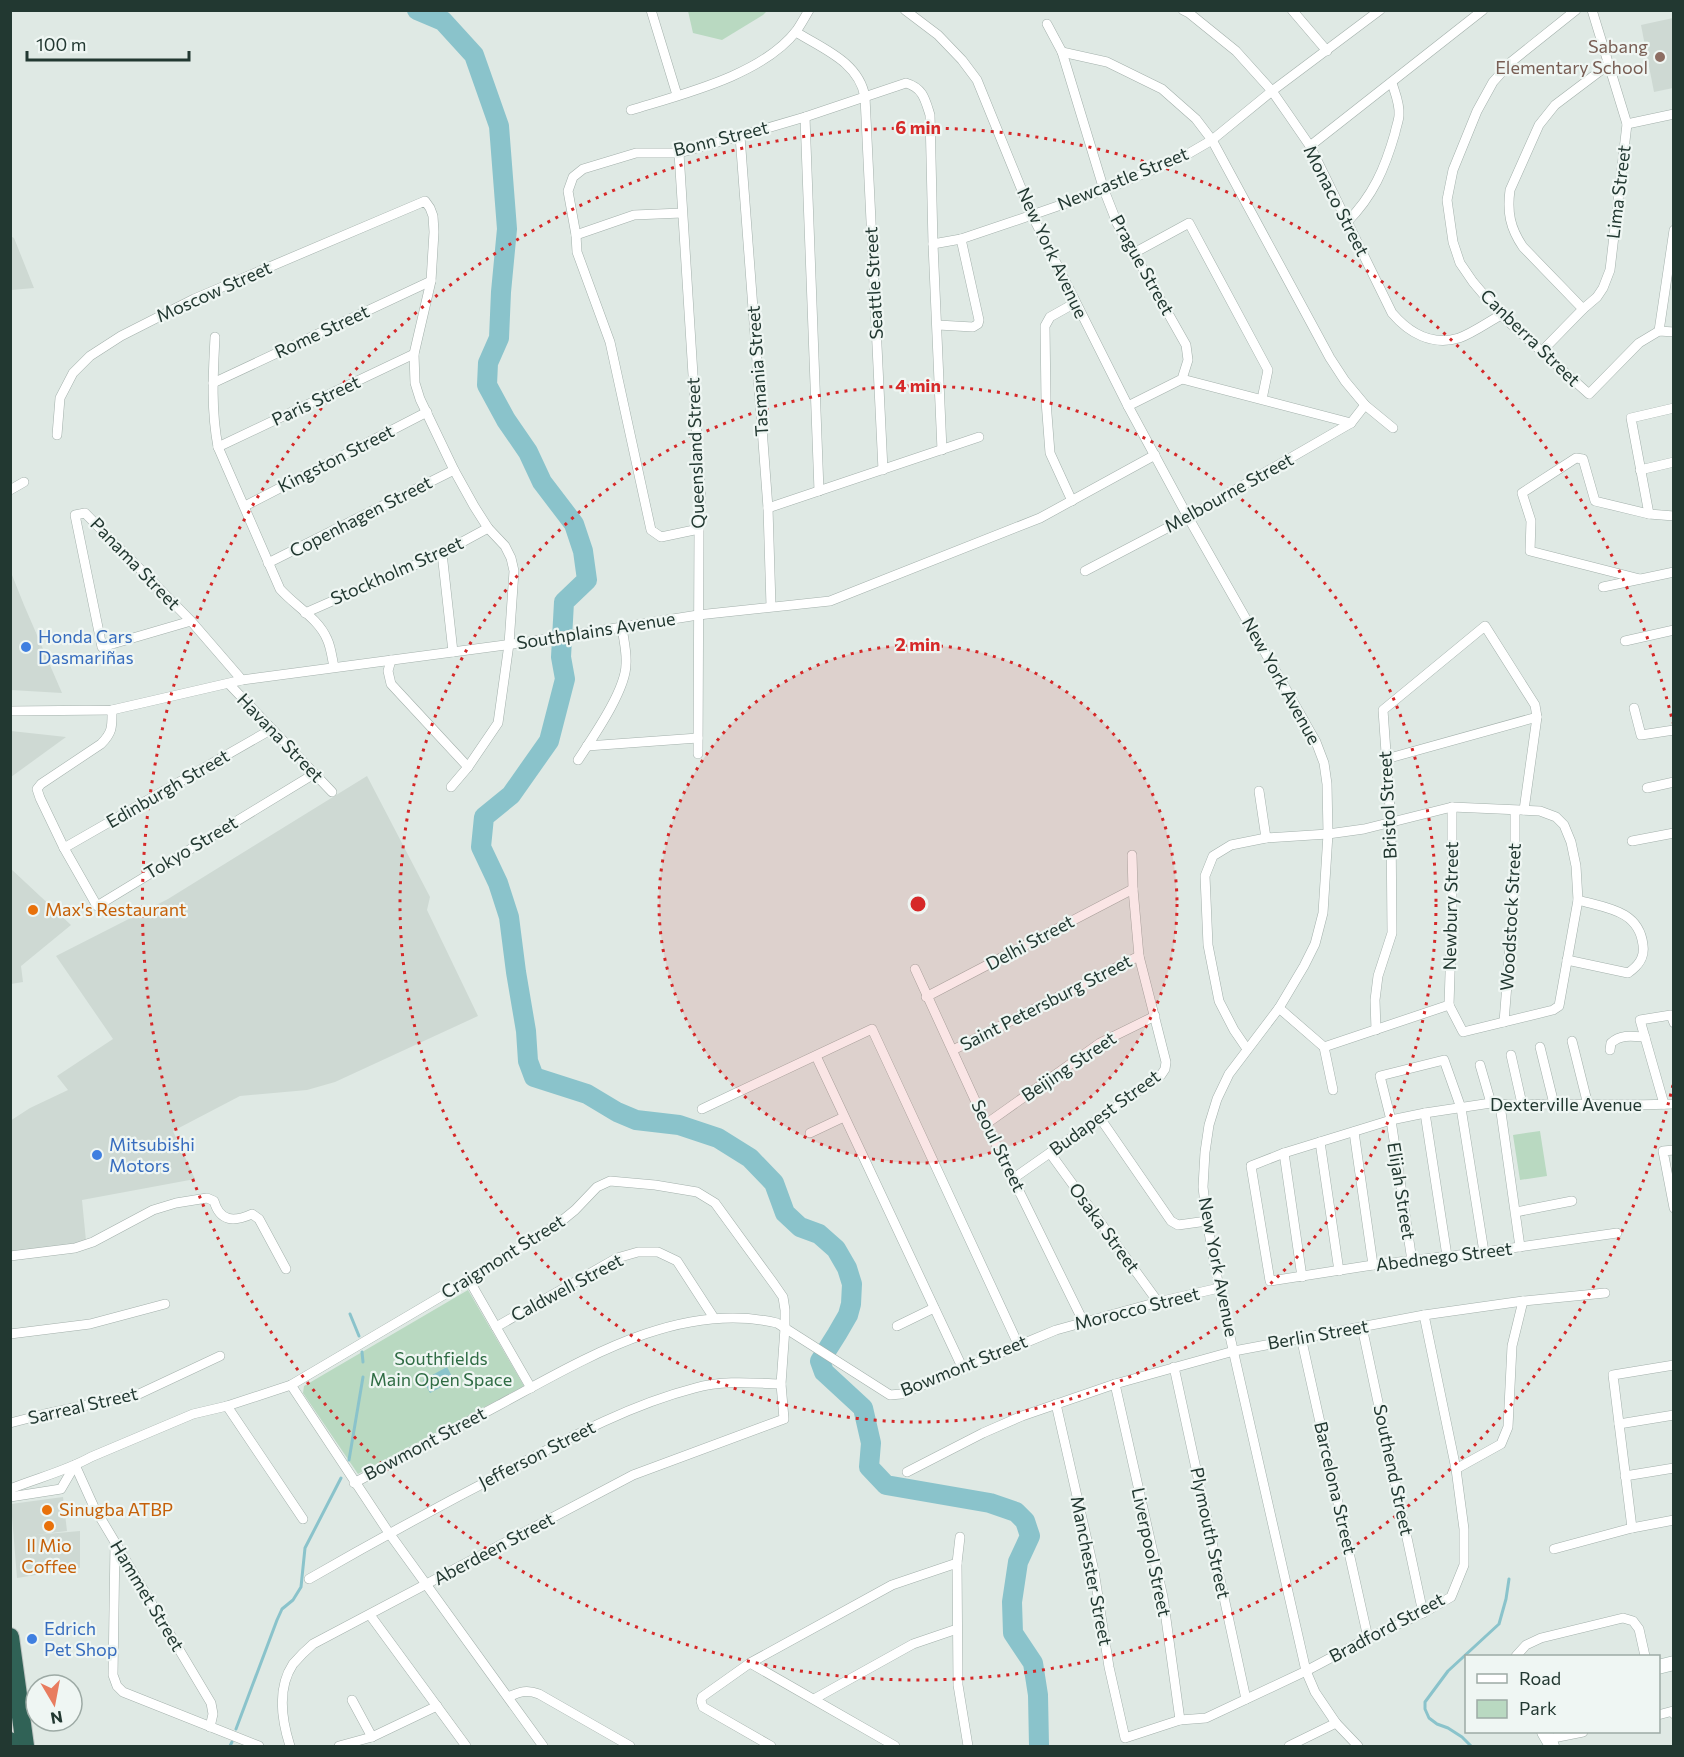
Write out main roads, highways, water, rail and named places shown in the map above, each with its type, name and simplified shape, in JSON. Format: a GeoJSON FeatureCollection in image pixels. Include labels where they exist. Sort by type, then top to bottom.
{"type":"FeatureCollection","features":[{"type":"Feature","properties":{"kind":"highway"},"geometry":{"type":"LineString","coordinates":[[10,1637],[25,1746]]}},
{"type":"Feature","properties":{"kind":"highway"},"geometry":{"type":"LineString","coordinates":[[10,1741],[11,1746]]}},
{"type":"Feature","properties":{"kind":"water"},"geometry":{"type":"Polygon","coordinates":[[[447,1367],[454,1380],[430,1393],[423,1380],[447,1367]]]}},
{"type":"Feature","properties":{"kind":"waterway"},"geometry":{"type":"LineString","coordinates":[[417,10],[443,21],[474,55],[499,126],[507,229],[499,338],[488,363],[487,385],[506,420],[528,452],[542,482],[574,524],[583,551],[587,580],[564,602],[561,657],[565,679],[549,741],[511,795],[484,817],[481,847],[498,883],[509,917],[526,1031],[528,1061],[534,1077],[587,1094],[617,1112],[636,1120],[679,1125],[718,1138],[750,1158],[774,1183],[785,1213],[800,1227],[819,1234],[836,1249],[847,1268],[852,1284],[851,1304],[848,1315],[820,1361],[824,1372],[863,1408],[871,1443],[869,1467],[886,1485],[990,1503],[1016,1512],[1025,1521],[1030,1536],[1018,1562],[1012,1602],[1013,1633],[1033,1663],[1038,1695],[1039,1746]]}},
{"type":"Feature","properties":{"kind":"waterway"},"geometry":{"type":"LineString","coordinates":[[350,1314],[359,1336]]}},
{"type":"Feature","properties":{"kind":"waterway"},"geometry":{"type":"LineString","coordinates":[[362,1352],[363,1362]]}},
{"type":"Feature","properties":{"kind":"waterway"},"geometry":{"type":"LineString","coordinates":[[349,1460],[363,1377]]}},
{"type":"Feature","properties":{"kind":"waterway"},"geometry":{"type":"LineString","coordinates":[[236,1729],[282,1609],[293,1600],[301,1587],[305,1548],[341,1478]]}},
{"type":"Feature","properties":{"kind":"waterway"},"geometry":{"type":"LineString","coordinates":[[1465,1655],[1499,1624],[1509,1579]]}},
{"type":"Feature","properties":{"kind":"waterway"},"geometry":{"type":"LineString","coordinates":[[1465,1655],[1448,1671],[1425,1702],[1425,1709],[1429,1718],[1462,1737],[1471,1746]]}},
{"type":"Feature","properties":{"kind":"waterway"},"geometry":{"type":"LineString","coordinates":[[230,1746],[232,1742]]}},
{"type":"Feature","properties":{"kind":"place","name":"Sabang Elementary School"},"geometry":{"type":"Point","coordinates":[1660,57]}},
{"type":"Feature","properties":{"kind":"place","name":"Honda Cars Dasmariñas"},"geometry":{"type":"Point","coordinates":[26,647]}},
{"type":"Feature","properties":{"kind":"place","name":"Max's Restaurant"},"geometry":{"type":"Point","coordinates":[33,910]}},
{"type":"Feature","properties":{"kind":"place","name":"Mitsubishi Motors"},"geometry":{"type":"Point","coordinates":[97,1155]}},
{"type":"Feature","properties":{"kind":"place","name":"Sinugba ATBP"},"geometry":{"type":"Point","coordinates":[47,1510]}},
{"type":"Feature","properties":{"kind":"place","name":"Il Mio Coffee"},"geometry":{"type":"Point","coordinates":[49,1526]}},
{"type":"Feature","properties":{"kind":"place","name":"Edrich Pet Shop"},"geometry":{"type":"Point","coordinates":[32,1639]}},
{"type":"Feature","properties":{"kind":"park label","name":"Southfields Main Open Space"},"geometry":{"type":"Point","coordinates":[441,1369]}}]}
